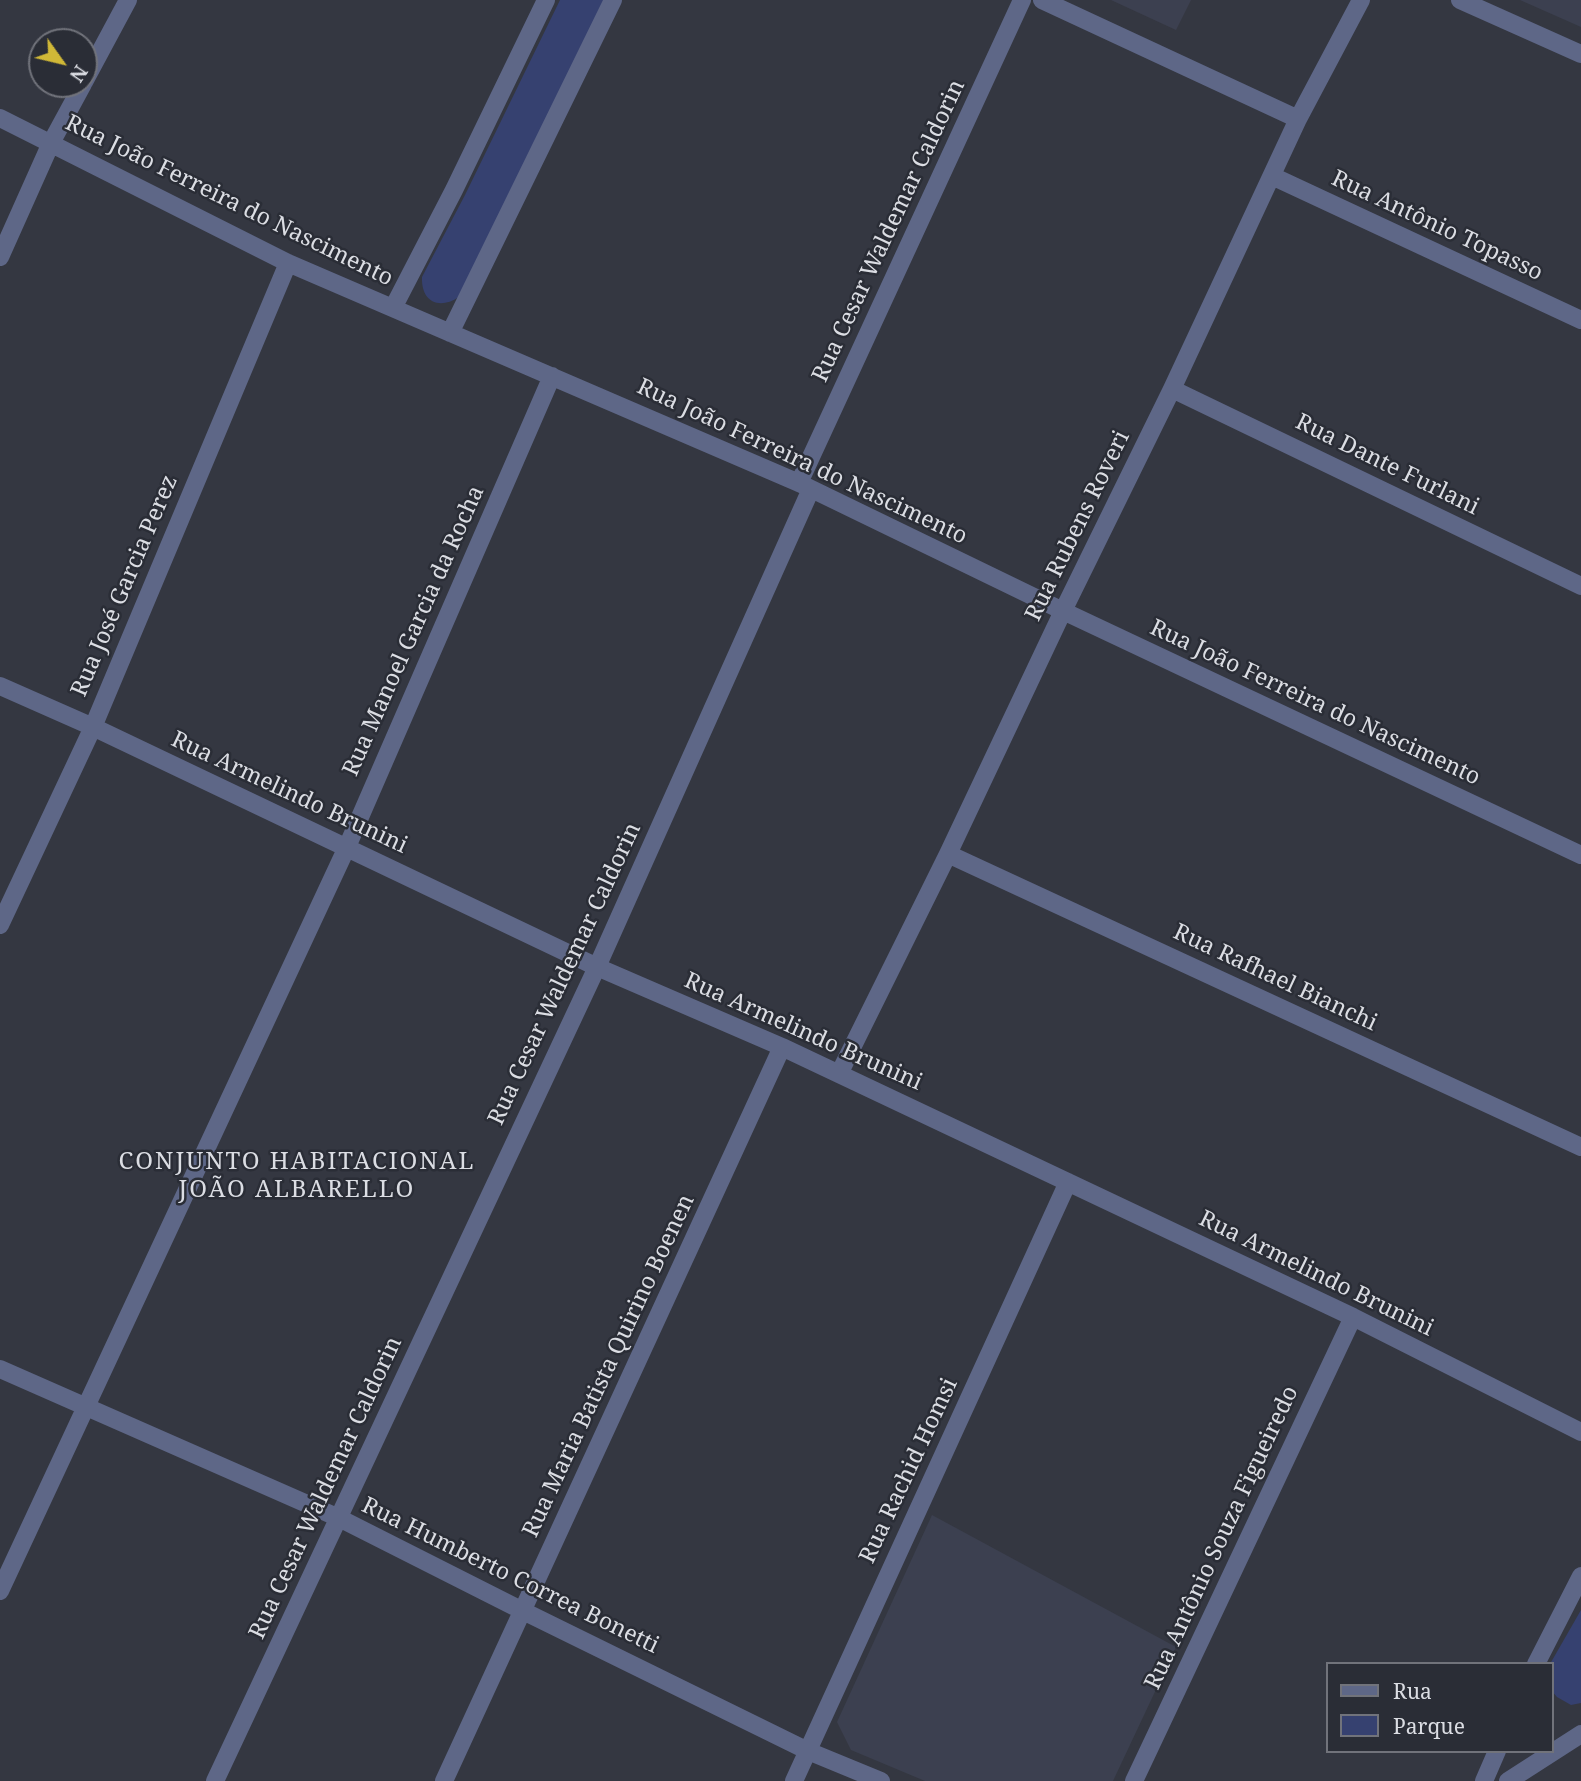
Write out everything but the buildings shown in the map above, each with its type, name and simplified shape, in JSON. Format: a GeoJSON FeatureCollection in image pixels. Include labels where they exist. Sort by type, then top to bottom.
{"type":"FeatureCollection","features":[{"type":"Feature","properties":{"kind":"street"},"geometry":{"type":"LineString","coordinates":[[98,55],[128,0]]}},
{"type":"Feature","properties":{"kind":"street"},"geometry":{"type":"LineString","coordinates":[[393,308],[547,0]]}},
{"type":"Feature","properties":{"kind":"street"},"geometry":{"type":"LineString","coordinates":[[450,333],[613,0]]}},
{"type":"Feature","properties":{"kind":"street","name":"Rua Cesar Waldemar Caldorin"},"geometry":{"type":"LineString","coordinates":[[215,1781],[597,967],[805,486],[1022,0]]}},
{"type":"Feature","properties":{"kind":"street"},"geometry":{"type":"LineString","coordinates":[[1042,0],[1298,119]]}},
{"type":"Feature","properties":{"kind":"street","name":"Rua Rubens Roveri"},"geometry":{"type":"LineString","coordinates":[[839,1074],[1172,389],[1298,119],[1362,0]]}},
{"type":"Feature","properties":{"kind":"street"},"geometry":{"type":"LineString","coordinates":[[1460,0],[1581,54]]}},
{"type":"Feature","properties":{"kind":"street"},"geometry":{"type":"LineString","coordinates":[[0,257],[51,143],[75,98]]}},
{"type":"Feature","properties":{"kind":"street","name":"Rua João Ferreira do Nascimento"},"geometry":{"type":"LineString","coordinates":[[0,118],[288,262],[805,486],[1581,855]]}},
{"type":"Feature","properties":{"kind":"street","name":"Rua Antônio Topasso"},"geometry":{"type":"LineString","coordinates":[[1272,176],[1581,320]]}},
{"type":"Feature","properties":{"kind":"street","name":"Rua José Garcia Perez"},"geometry":{"type":"LineString","coordinates":[[0,925],[93,727],[288,262]]}},
{"type":"Feature","properties":{"kind":"street","name":"Rua Manoel Garcia da Rocha"},"geometry":{"type":"LineString","coordinates":[[0,1591],[347,847],[552,376]]}},
{"type":"Feature","properties":{"kind":"street","name":"Rua Dante Furlani"},"geometry":{"type":"LineString","coordinates":[[1172,389],[1581,586]]}},
{"type":"Feature","properties":{"kind":"street","name":"Rua Armelindo Brunini"},"geometry":{"type":"LineString","coordinates":[[0,686],[93,727],[597,967],[782,1047],[1353,1317],[1581,1432]]}},
{"type":"Feature","properties":{"kind":"street","name":"Rua Rafhael Bianchi"},"geometry":{"type":"LineString","coordinates":[[948,854],[1581,1147]]}},
{"type":"Feature","properties":{"kind":"street","name":"Rua Maria Batista Quirino Boenen"},"geometry":{"type":"LineString","coordinates":[[444,1781],[782,1047]]}},
{"type":"Feature","properties":{"kind":"street","name":"Rua Rachid Homsi"},"geometry":{"type":"LineString","coordinates":[[794,1781],[1068,1182]]}},
{"type":"Feature","properties":{"kind":"street","name":"Rua Antônio Souza Figueiredo"},"geometry":{"type":"LineString","coordinates":[[1134,1781],[1353,1317]]}},
{"type":"Feature","properties":{"kind":"street","name":"Rua Humberto Correa Bonetti"},"geometry":{"type":"LineString","coordinates":[[0,1369],[339,1518],[808,1751],[881,1781]]}},
{"type":"Feature","properties":{"kind":"street"},"geometry":{"type":"LineString","coordinates":[[1537,1662],[1581,1576]]}},
{"type":"Feature","properties":{"kind":"street"},"geometry":{"type":"LineString","coordinates":[[1553,1752],[1581,1734]]}},
{"type":"Feature","properties":{"kind":"street"},"geometry":{"type":"LineString","coordinates":[[1484,1781],[1496,1753]]}},
{"type":"Feature","properties":{"kind":"street"},"geometry":{"type":"LineString","coordinates":[[1508,1781],[1551,1753]]}},
{"type":"Feature","properties":{"kind":"shaded area"},"geometry":{"type":"Polygon","coordinates":[[[1111,0],[1191,0],[1176,30],[1111,0]]]}},
{"type":"Feature","properties":{"kind":"shaded area"},"geometry":{"type":"Polygon","coordinates":[[[1520,0],[1581,0],[1581,27],[1520,0]]]}},
{"type":"Feature","properties":{"kind":"shaded area"},"geometry":{"type":"Polygon","coordinates":[[[932,1515],[1176,1647],[1113,1781],[925,1781],[851,1750],[837,1722],[932,1515]]]}},
{"type":"Feature","properties":{"kind":"green space"},"geometry":{"type":"Polygon","coordinates":[[[560,0],[605,0],[459,297],[445,303],[433,301],[428,298],[422,286],[422,277],[560,0]]]}},
{"type":"Feature","properties":{"kind":"green space"},"geometry":{"type":"Polygon","coordinates":[[[1581,1610],[1581,1703],[1571,1705],[1553,1692],[1551,1662],[1581,1610]]]}},
{"type":"Feature","properties":{"kind":"district","name":"CONJUNTO HABITACIONAL JOÃO ALBARELLO"},"geometry":{"type":"Point","coordinates":[297,1176]}}]}
